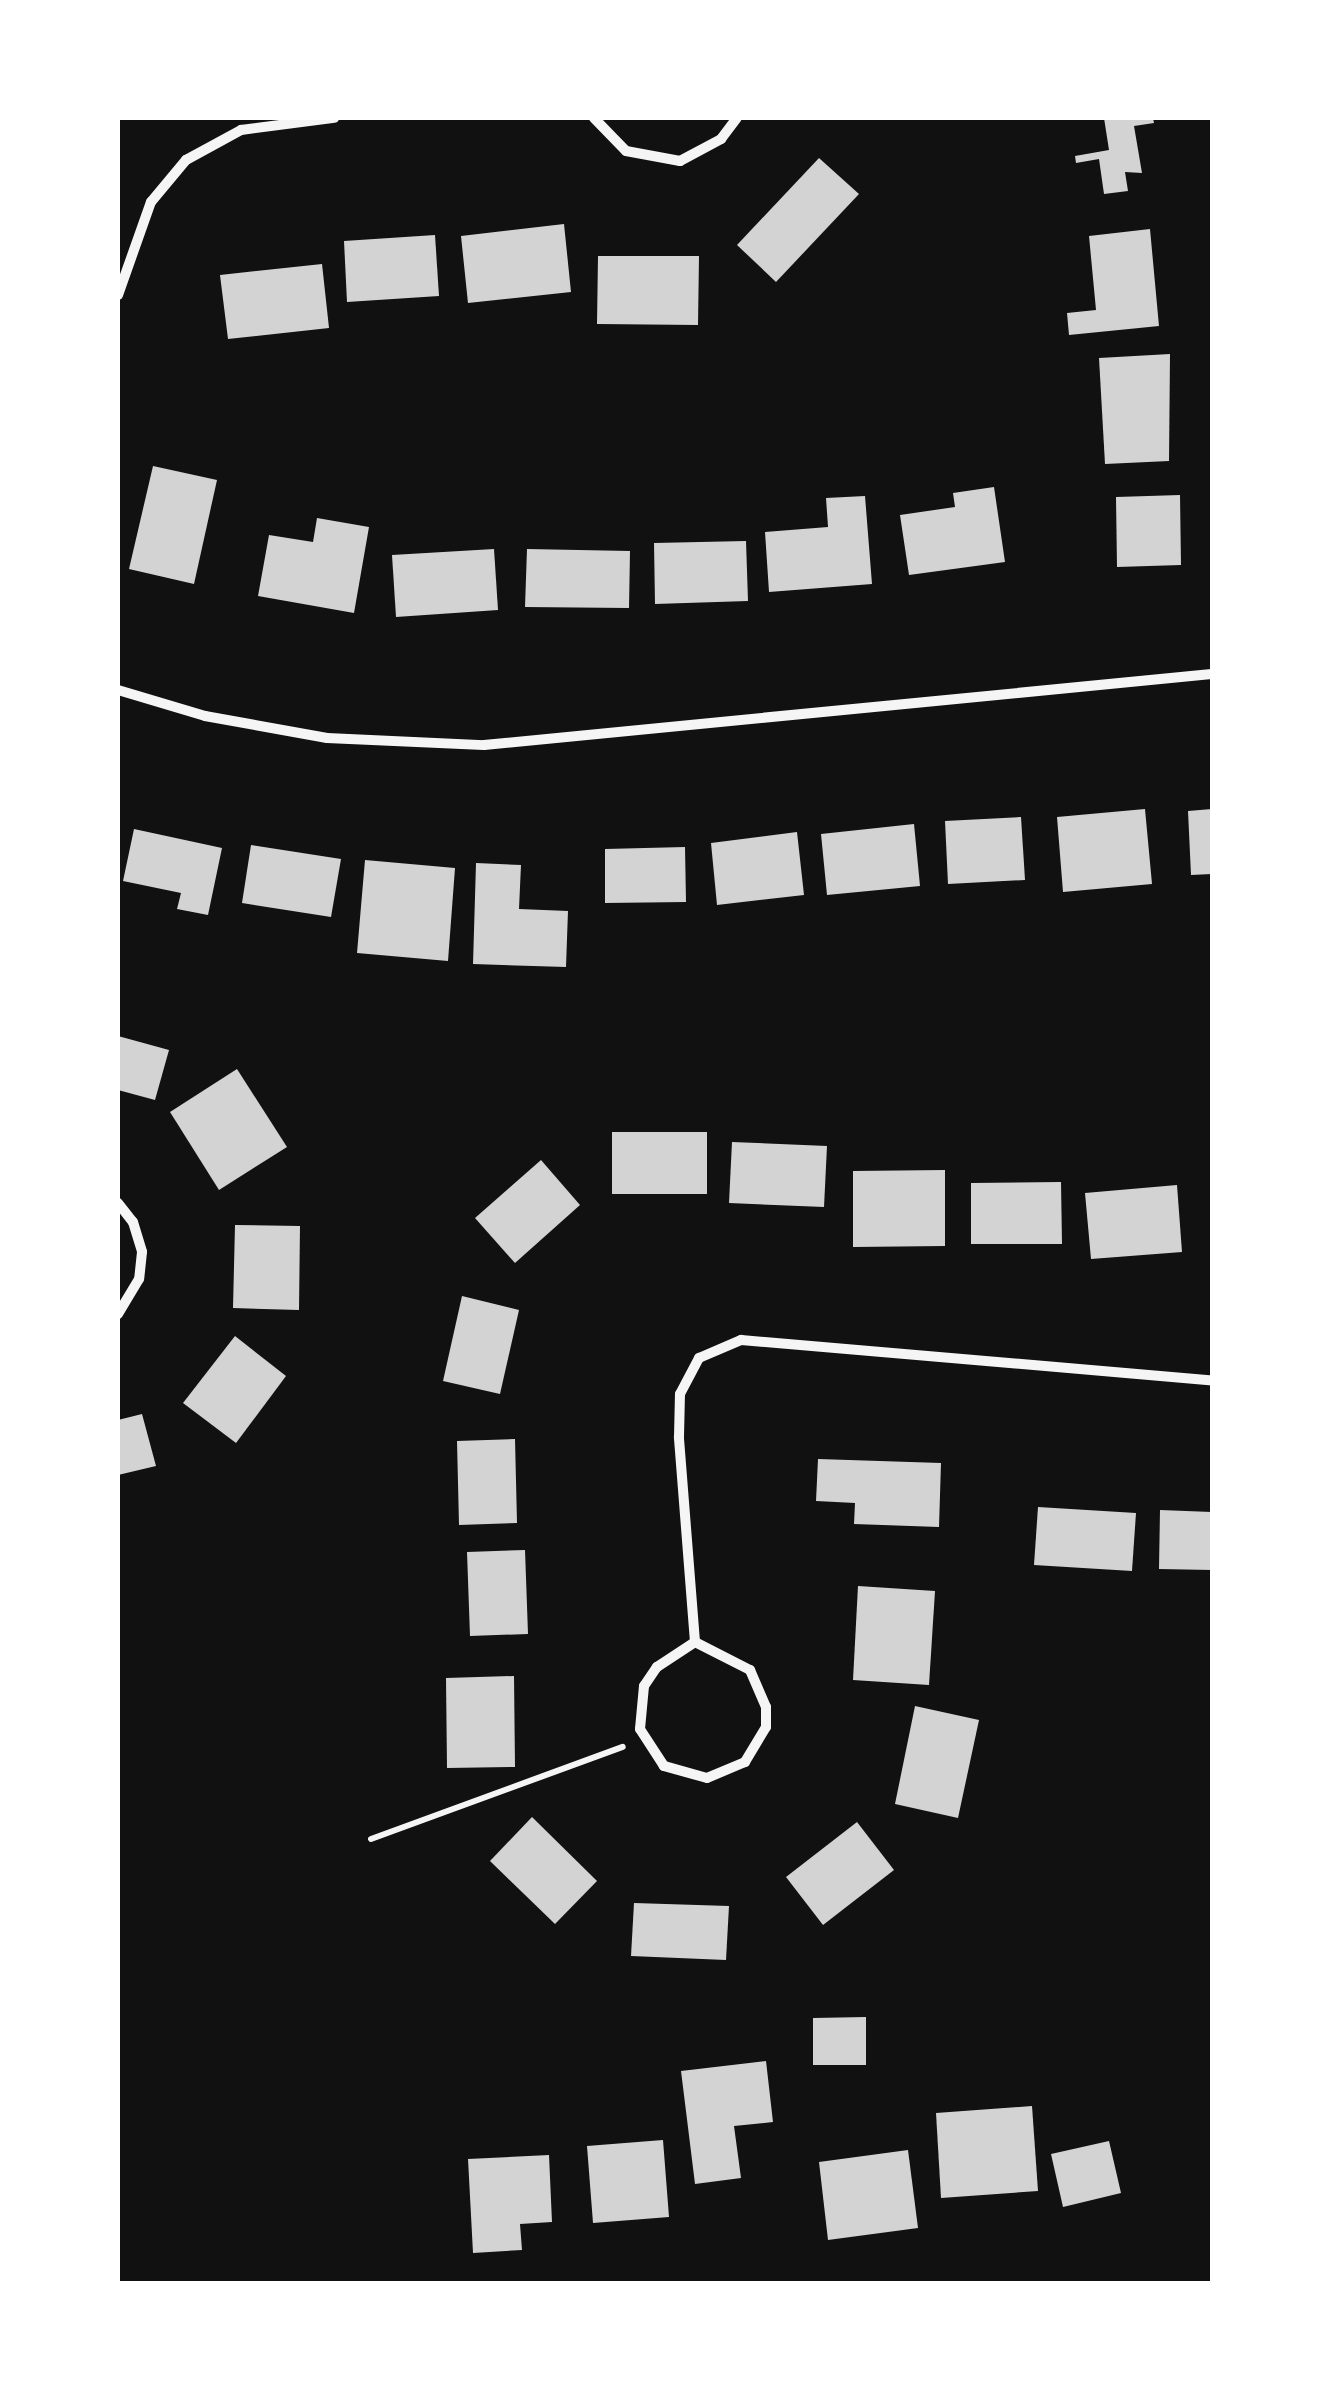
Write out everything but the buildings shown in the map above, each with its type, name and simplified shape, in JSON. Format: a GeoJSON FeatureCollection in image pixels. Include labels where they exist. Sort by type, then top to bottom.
{"type":"FeatureCollection","features":[{"type":"Feature","properties":{"kind":"street"},"geometry":{"type":"LineString","coordinates":[[118,296],[151,202],[186,160],[241,130],[334,118]]}},
{"type":"Feature","properties":{"kind":"street"},"geometry":{"type":"LineString","coordinates":[[594,118],[626,151],[680,161],[721,140],[737,118]]}},
{"type":"Feature","properties":{"kind":"street"},"geometry":{"type":"LineString","coordinates":[[118,690],[206,716],[327,738],[484,745],[1212,674]]}},
{"type":"Feature","properties":{"kind":"street"},"geometry":{"type":"LineString","coordinates":[[118,1203],[133,1222],[142,1252],[140,1279],[118,1314]]}},
{"type":"Feature","properties":{"kind":"street"},"geometry":{"type":"LineString","coordinates":[[695,1642],[679,1437],[680,1394],[699,1358],[741,1340],[1212,1380]]}},
{"type":"Feature","properties":{"kind":"street"},"geometry":{"type":"LineString","coordinates":[[695,1642],[734,1658],[761,1687],[766,1727],[758,1746],[729,1773],[707,1778],[664,1766],[642,1740],[638,1707],[644,1686],[657,1668],[695,1642]]}},
{"type":"Feature","properties":{"kind":"path"},"geometry":{"type":"LineString","coordinates":[[371,1840],[642,1740]]}}]}
